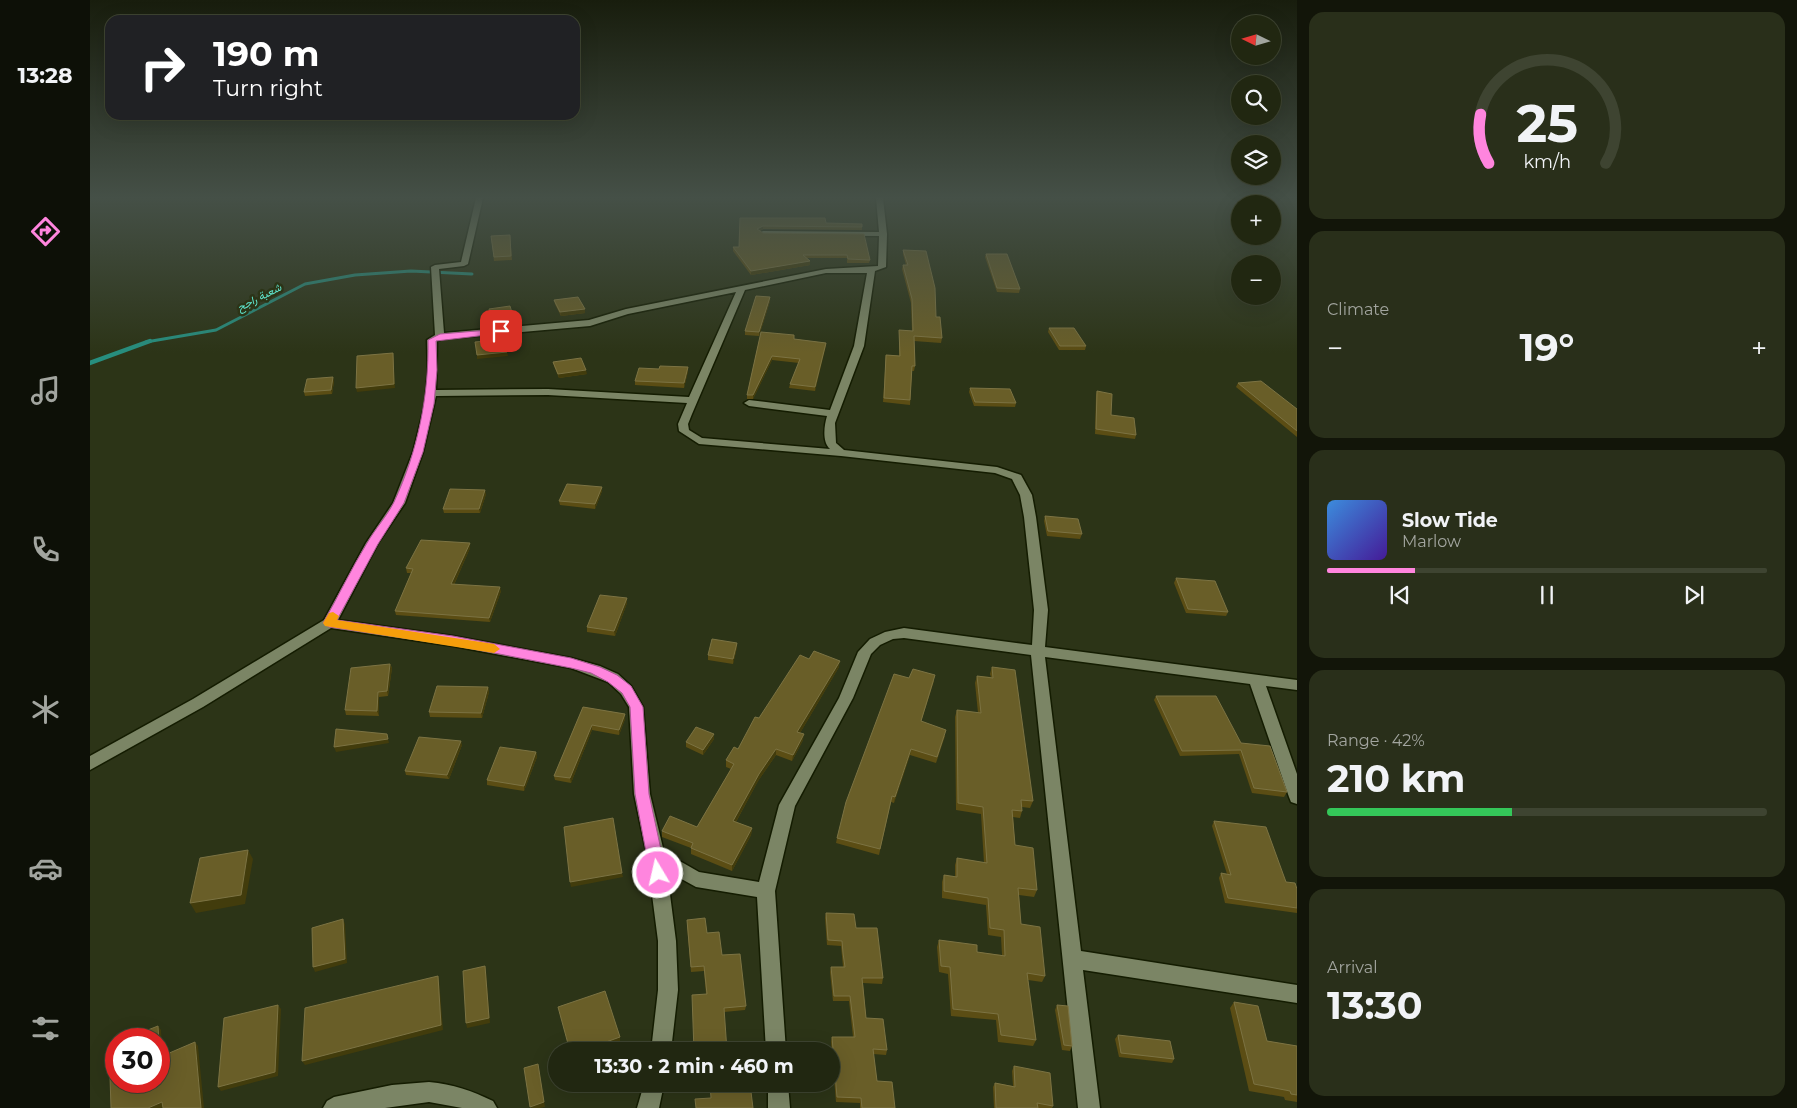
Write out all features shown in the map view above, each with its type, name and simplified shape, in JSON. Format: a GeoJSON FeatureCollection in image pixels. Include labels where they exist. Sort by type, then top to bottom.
{"type":"FeatureCollection","features":[{"type":"Feature","properties":{"kind":"street"},"geometry":{"type":"LineString","coordinates":[[440,336],[435,267],[464,264],[467,250]]}},
{"type":"Feature","properties":{"kind":"street"},"geometry":{"type":"LineString","coordinates":[[90,764],[198,703],[329,623],[372,544],[399,503],[418,452],[430,404],[433,370],[432,340],[440,336],[590,323],[626,312],[741,290],[826,271],[882,268],[883,250]]}},
{"type":"Feature","properties":{"kind":"street"},"geometry":{"type":"LineString","coordinates":[[841,453],[831,444],[830,423],[859,346],[871,270]]}},
{"type":"Feature","properties":{"kind":"street"},"geometry":{"type":"LineString","coordinates":[[741,290],[683,424],[684,431],[700,441],[964,465],[997,470],[1017,476],[1026,495],[1041,610],[1038,653],[1089,1108]]}},
{"type":"Feature","properties":{"kind":"street"},"geometry":{"type":"LineString","coordinates":[[437,393],[548,392],[693,400]]}},
{"type":"Feature","properties":{"kind":"street"},"geometry":{"type":"LineString","coordinates":[[749,403],[834,414]]}},
{"type":"Feature","properties":{"kind":"street"},"geometry":{"type":"LineString","coordinates":[[329,623],[453,641],[571,663],[613,678],[626,690],[636,707],[642,794],[656,856],[667,941],[668,990],[662,1042]]}},
{"type":"Feature","properties":{"kind":"street"},"geometry":{"type":"LineString","coordinates":[[775,1042],[766,891],[787,805],[846,698],[865,652],[875,642],[890,635],[904,633],[1038,653],[1258,682],[1297,685]]}},
{"type":"Feature","properties":{"kind":"street"},"geometry":{"type":"LineString","coordinates":[[1258,682],[1297,798]]}},
{"type":"Feature","properties":{"kind":"street"},"geometry":{"type":"LineString","coordinates":[[656,856],[696,879],[766,891]]}},
{"type":"Feature","properties":{"kind":"street"},"geometry":{"type":"LineString","coordinates":[[1072,959],[1297,994]]}},
{"type":"Feature","properties":{"kind":"street"},"geometry":{"type":"LineString","coordinates":[[334,1108],[422,1090],[459,1094],[486,1108]]}},
{"type":"Feature","properties":{"kind":"street"},"geometry":{"type":"LineString","coordinates":[[648,1108],[652,1092]]}},
{"type":"Feature","properties":{"kind":"street"},"geometry":{"type":"LineString","coordinates":[[778,1092],[779,1108]]}},
{"type":"Feature","properties":{"kind":"building"},"geometry":{"type":"Polygon","coordinates":[[[493,250],[511,250],[511,256],[494,257],[493,250]]]}},
{"type":"Feature","properties":{"kind":"building"},"geometry":{"type":"Polygon","coordinates":[[[735,250],[868,250],[870,260],[848,259],[847,255],[803,255],[810,261],[751,271],[735,250]]]}},
{"type":"Feature","properties":{"kind":"building"},"geometry":{"type":"Polygon","coordinates":[[[903,250],[926,251],[935,288],[936,317],[940,317],[942,338],[914,336],[915,366],[912,366],[910,400],[884,398],[886,355],[900,356],[899,330],[913,331],[912,299],[903,265],[908,265],[903,250]]]}},
{"type":"Feature","properties":{"kind":"building"},"geometry":{"type":"Polygon","coordinates":[[[986,254],[1007,254],[1020,289],[997,288],[986,254]]]}},
{"type":"Feature","properties":{"kind":"building"},"geometry":{"type":"Polygon","coordinates":[[[756,296],[770,297],[759,332],[745,331],[756,296]]]}},
{"type":"Feature","properties":{"kind":"building"},"geometry":{"type":"Polygon","coordinates":[[[578,297],[585,309],[560,312],[554,300],[578,297]]]}},
{"type":"Feature","properties":{"kind":"building"},"geometry":{"type":"Polygon","coordinates":[[[510,306],[514,319],[492,322],[489,309],[510,306]]]}},
{"type":"Feature","properties":{"kind":"building"},"geometry":{"type":"Polygon","coordinates":[[[1049,328],[1074,328],[1086,346],[1060,346],[1049,328]]]}},
{"type":"Feature","properties":{"kind":"building"},"geometry":{"type":"Polygon","coordinates":[[[761,332],[794,335],[794,339],[826,343],[815,387],[790,384],[800,359],[772,356],[753,395],[747,395],[761,332]]]}},
{"type":"Feature","properties":{"kind":"building"},"geometry":{"type":"Polygon","coordinates":[[[505,339],[507,352],[477,355],[475,342],[505,339]]]}},
{"type":"Feature","properties":{"kind":"building"},"geometry":{"type":"Polygon","coordinates":[[[393,353],[394,384],[356,388],[357,356],[393,353]]]}},
{"type":"Feature","properties":{"kind":"building"},"geometry":{"type":"Polygon","coordinates":[[[581,358],[586,370],[558,374],[553,362],[581,358]]]}},
{"type":"Feature","properties":{"kind":"building"},"geometry":{"type":"Polygon","coordinates":[[[660,366],[688,367],[684,383],[635,381],[639,368],[659,369],[660,366]]]}},
{"type":"Feature","properties":{"kind":"building"},"geometry":{"type":"Polygon","coordinates":[[[333,377],[331,390],[304,392],[307,379],[333,377]]]}},
{"type":"Feature","properties":{"kind":"building"},"geometry":{"type":"Polygon","coordinates":[[[1261,381],[1297,409],[1297,431],[1238,383],[1261,381]]]}},
{"type":"Feature","properties":{"kind":"building"},"geometry":{"type":"Polygon","coordinates":[[[970,388],[1010,389],[1016,403],[975,402],[970,388]]]}},
{"type":"Feature","properties":{"kind":"building"},"geometry":{"type":"Polygon","coordinates":[[[1097,391],[1112,394],[1111,415],[1134,418],[1136,435],[1096,429],[1097,391]]]}},
{"type":"Feature","properties":{"kind":"building"},"geometry":{"type":"Polygon","coordinates":[[[567,484],[602,487],[595,504],[559,501],[567,484]]]}},
{"type":"Feature","properties":{"kind":"building"},"geometry":{"type":"Polygon","coordinates":[[[450,489],[485,490],[479,509],[443,509],[450,489]]]}},
{"type":"Feature","properties":{"kind":"building"},"geometry":{"type":"Polygon","coordinates":[[[1045,516],[1078,519],[1082,534],[1048,531],[1045,516]]]}},
{"type":"Feature","properties":{"kind":"building"},"geometry":{"type":"Polygon","coordinates":[[[421,540],[470,543],[451,584],[500,587],[489,618],[395,611],[413,569],[406,568],[421,540]]]}},
{"type":"Feature","properties":{"kind":"building"},"geometry":{"type":"Polygon","coordinates":[[[1176,578],[1215,581],[1228,612],[1188,609],[1176,578]]]}},
{"type":"Feature","properties":{"kind":"building"},"geometry":{"type":"Polygon","coordinates":[[[600,595],[627,598],[614,631],[587,627],[600,595]]]}},
{"type":"Feature","properties":{"kind":"building"},"geometry":{"type":"Polygon","coordinates":[[[712,639],[737,643],[733,659],[708,655],[712,639]]]}},
{"type":"Feature","properties":{"kind":"building"},"geometry":{"type":"Polygon","coordinates":[[[814,651],[840,661],[797,732],[804,734],[793,755],[776,749],[759,774],[733,821],[752,828],[732,865],[691,848],[693,843],[662,831],[670,816],[697,827],[734,764],[726,760],[734,747],[738,749],[755,717],[759,718],[800,655],[809,659],[814,651]]]}},
{"type":"Feature","properties":{"kind":"building"},"geometry":{"type":"Polygon","coordinates":[[[390,664],[387,691],[378,692],[377,711],[345,710],[351,668],[390,664]]]}},
{"type":"Feature","properties":{"kind":"building"},"geometry":{"type":"Polygon","coordinates":[[[992,667],[1015,670],[1033,801],[1021,800],[1022,811],[1012,810],[1015,845],[1033,848],[1037,890],[1018,888],[1021,924],[1040,927],[1045,976],[1027,973],[1036,1040],[1001,1035],[998,1014],[953,1009],[950,967],[941,966],[939,940],[977,945],[977,952],[1005,956],[1004,930],[990,928],[988,898],[944,891],[944,875],[957,877],[957,858],[987,863],[983,807],[958,803],[957,710],[981,713],[977,676],[993,678],[992,667]]]}},
{"type":"Feature","properties":{"kind":"building"},"geometry":{"type":"Polygon","coordinates":[[[913,669],[935,675],[921,721],[946,730],[937,757],[911,749],[895,797],[892,796],[880,849],[837,838],[846,802],[894,674],[909,678],[913,669]]]}},
{"type":"Feature","properties":{"kind":"building"},"geometry":{"type":"Polygon","coordinates":[[[437,686],[488,687],[481,713],[429,712],[437,686]]]}},
{"type":"Feature","properties":{"kind":"building"},"geometry":{"type":"Polygon","coordinates":[[[1156,696],[1216,696],[1241,743],[1270,746],[1287,792],[1254,788],[1241,750],[1182,751],[1156,696]]]}},
{"type":"Feature","properties":{"kind":"building"},"geometry":{"type":"Polygon","coordinates":[[[583,707],[625,714],[619,730],[592,725],[570,778],[554,776],[583,707]]]}},
{"type":"Feature","properties":{"kind":"building"},"geometry":{"type":"Polygon","coordinates":[[[696,727],[714,734],[703,750],[686,742],[696,727]]]}},
{"type":"Feature","properties":{"kind":"building"},"geometry":{"type":"Polygon","coordinates":[[[336,729],[387,734],[388,739],[334,747],[336,729]]]}},
{"type":"Feature","properties":{"kind":"building"},"geometry":{"type":"Polygon","coordinates":[[[419,737],[461,741],[447,775],[405,771],[419,737]]]}},
{"type":"Feature","properties":{"kind":"building"},"geometry":{"type":"Polygon","coordinates":[[[500,747],[536,752],[524,786],[487,780],[500,747]]]}},
{"type":"Feature","properties":{"kind":"building"},"geometry":{"type":"Polygon","coordinates":[[[613,818],[622,873],[570,882],[564,827],[613,818]]]}},
{"type":"Feature","properties":{"kind":"building"},"geometry":{"type":"Polygon","coordinates":[[[1214,821],[1266,827],[1286,882],[1295,883],[1297,889],[1297,908],[1228,898],[1221,873],[1231,875],[1214,821]]]}},
{"type":"Feature","properties":{"kind":"building"},"geometry":{"type":"Polygon","coordinates":[[[248,850],[241,895],[190,903],[200,858],[248,850]]]}},
{"type":"Feature","properties":{"kind":"building"},"geometry":{"type":"Polygon","coordinates":[[[826,913],[854,914],[856,928],[877,928],[883,978],[862,978],[866,1018],[883,1019],[887,1050],[873,1049],[877,1081],[892,1082],[895,1108],[862,1108],[861,1098],[837,1097],[837,1092],[840,1092],[840,1042],[832,1042],[832,1037],[855,1037],[850,996],[834,996],[831,967],[845,967],[842,941],[828,940],[826,913]]]}},
{"type":"Feature","properties":{"kind":"building"},"geometry":{"type":"Polygon","coordinates":[[[705,918],[707,933],[719,932],[722,955],[740,954],[746,1006],[724,1008],[726,1042],[694,1042],[692,995],[707,994],[704,966],[691,967],[687,920],[705,918]]]}},
{"type":"Feature","properties":{"kind":"building"},"geometry":{"type":"Polygon","coordinates":[[[343,919],[345,959],[313,967],[312,928],[343,919]]]}},
{"type":"Feature","properties":{"kind":"building"},"geometry":{"type":"Polygon","coordinates":[[[485,966],[489,1018],[466,1023],[463,971],[485,966]]]}},
{"type":"Feature","properties":{"kind":"building"},"geometry":{"type":"Polygon","coordinates":[[[438,976],[441,1025],[302,1061],[305,1008],[438,976]]]}},
{"type":"Feature","properties":{"kind":"building"},"geometry":{"type":"Polygon","coordinates":[[[605,991],[620,1037],[606,1042],[568,1042],[558,1007],[605,991]]]}},
{"type":"Feature","properties":{"kind":"building"},"geometry":{"type":"Polygon","coordinates":[[[1234,1002],[1258,1006],[1267,1041],[1297,1046],[1297,1095],[1291,1094],[1290,1091],[1254,1084],[1234,1002]]]}},
{"type":"Feature","properties":{"kind":"building"},"geometry":{"type":"Polygon","coordinates":[[[278,1005],[275,1072],[218,1087],[224,1018],[278,1005]]]}},
{"type":"Feature","properties":{"kind":"building"},"geometry":{"type":"Polygon","coordinates":[[[1057,1005],[1068,1006],[1072,1046],[1064,1045],[1057,1005]]]}},
{"type":"Feature","properties":{"kind":"building"},"geometry":{"type":"Polygon","coordinates":[[[1118,1035],[1170,1041],[1174,1059],[1121,1053],[1118,1035]]]}},
{"type":"Feature","properties":{"kind":"building"},"geometry":{"type":"Polygon","coordinates":[[[195,1042],[201,1108],[163,1108],[162,1102],[148,1108],[111,1108],[111,1093],[170,1093],[170,1053],[195,1042]]]}},
{"type":"Feature","properties":{"kind":"building"},"geometry":{"type":"Polygon","coordinates":[[[538,1064],[544,1102],[530,1107],[524,1068],[538,1064]]]}},
{"type":"Feature","properties":{"kind":"building"},"geometry":{"type":"Polygon","coordinates":[[[1014,1066],[1050,1073],[1053,1106],[1037,1103],[1038,1108],[996,1108],[995,1083],[1015,1087],[1014,1066]]]}},
{"type":"Feature","properties":{"kind":"building"},"geometry":{"type":"Polygon","coordinates":[[[711,1092],[751,1092],[753,1108],[696,1108],[695,1099],[711,1098],[711,1092]]]}},
{"type":"Feature","properties":{"kind":"waterway","name":"شعبة راجح"},"geometry":{"type":"LineString","coordinates":[[148,342],[216,330],[305,284],[355,275],[411,271],[472,274]]}},
{"type":"Feature","properties":{"kind":"waterway","name":"شعبة راجح"},"geometry":{"type":"LineString","coordinates":[[90,363],[148,342]]}},
{"type":"Feature","properties":{"kind":"slow traffic"},"geometry":{"type":"LineString","coordinates":[[333,616],[329,623],[453,641],[494,649]]}},
{"type":"Feature","properties":{"kind":"route"},"geometry":{"type":"LineString","coordinates":[[501,331],[440,336],[432,340],[433,370],[430,404],[418,452],[399,503],[372,544],[329,623],[453,641],[571,663],[613,678],[626,690],[636,707],[642,794],[658,873]]}}]}
